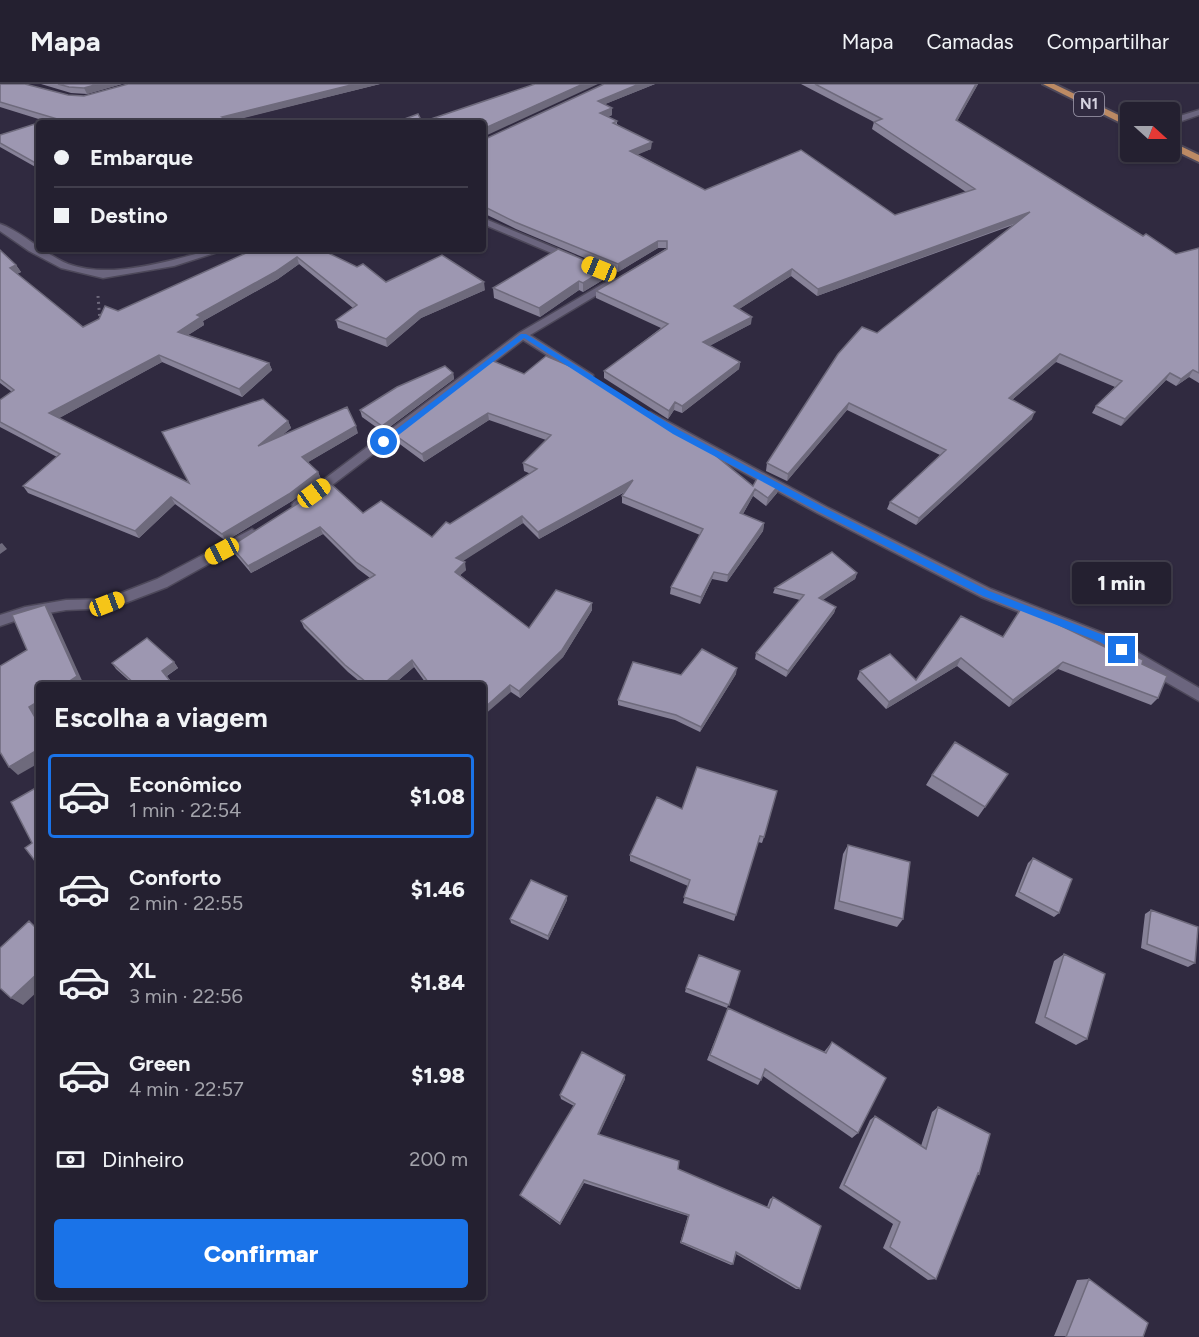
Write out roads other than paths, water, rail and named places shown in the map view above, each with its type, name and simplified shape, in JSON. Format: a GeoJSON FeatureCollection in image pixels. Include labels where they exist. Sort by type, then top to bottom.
{"type":"FeatureCollection","features":[{"type":"Feature","properties":{"kind":"highway","name":"N1"},"geometry":{"type":"LineString","coordinates":[[1047,84],[1120,119]]}},
{"type":"Feature","properties":{"kind":"highway"},"geometry":{"type":"LineString","coordinates":[[1180,149],[1199,159]]}},
{"type":"Feature","properties":{"kind":"street"},"geometry":{"type":"LineString","coordinates":[[1180,119],[1199,112]]}},
{"type":"Feature","properties":{"kind":"street"},"geometry":{"type":"LineString","coordinates":[[486,222],[586,264]]}},
{"type":"Feature","properties":{"kind":"street"},"geometry":{"type":"LineString","coordinates":[[0,226],[36,251]]}},
{"type":"Feature","properties":{"kind":"street"},"geometry":{"type":"LineString","coordinates":[[38,252],[65,266],[103,275],[174,263],[212,252]]}},
{"type":"Feature","properties":{"kind":"street"},"geometry":{"type":"LineString","coordinates":[[288,512],[384,442],[523,335],[619,278],[608,273]]}},
{"type":"Feature","properties":{"kind":"street"},"geometry":{"type":"LineString","coordinates":[[523,335],[601,385]]}},
{"type":"Feature","properties":{"kind":"street"},"geometry":{"type":"LineString","coordinates":[[639,409],[676,432],[986,593],[1103,639],[1199,695]]}},
{"type":"Feature","properties":{"kind":"street"},"geometry":{"type":"LineString","coordinates":[[0,621],[25,612],[66,605],[107,604],[162,583],[260,529]]}}]}
